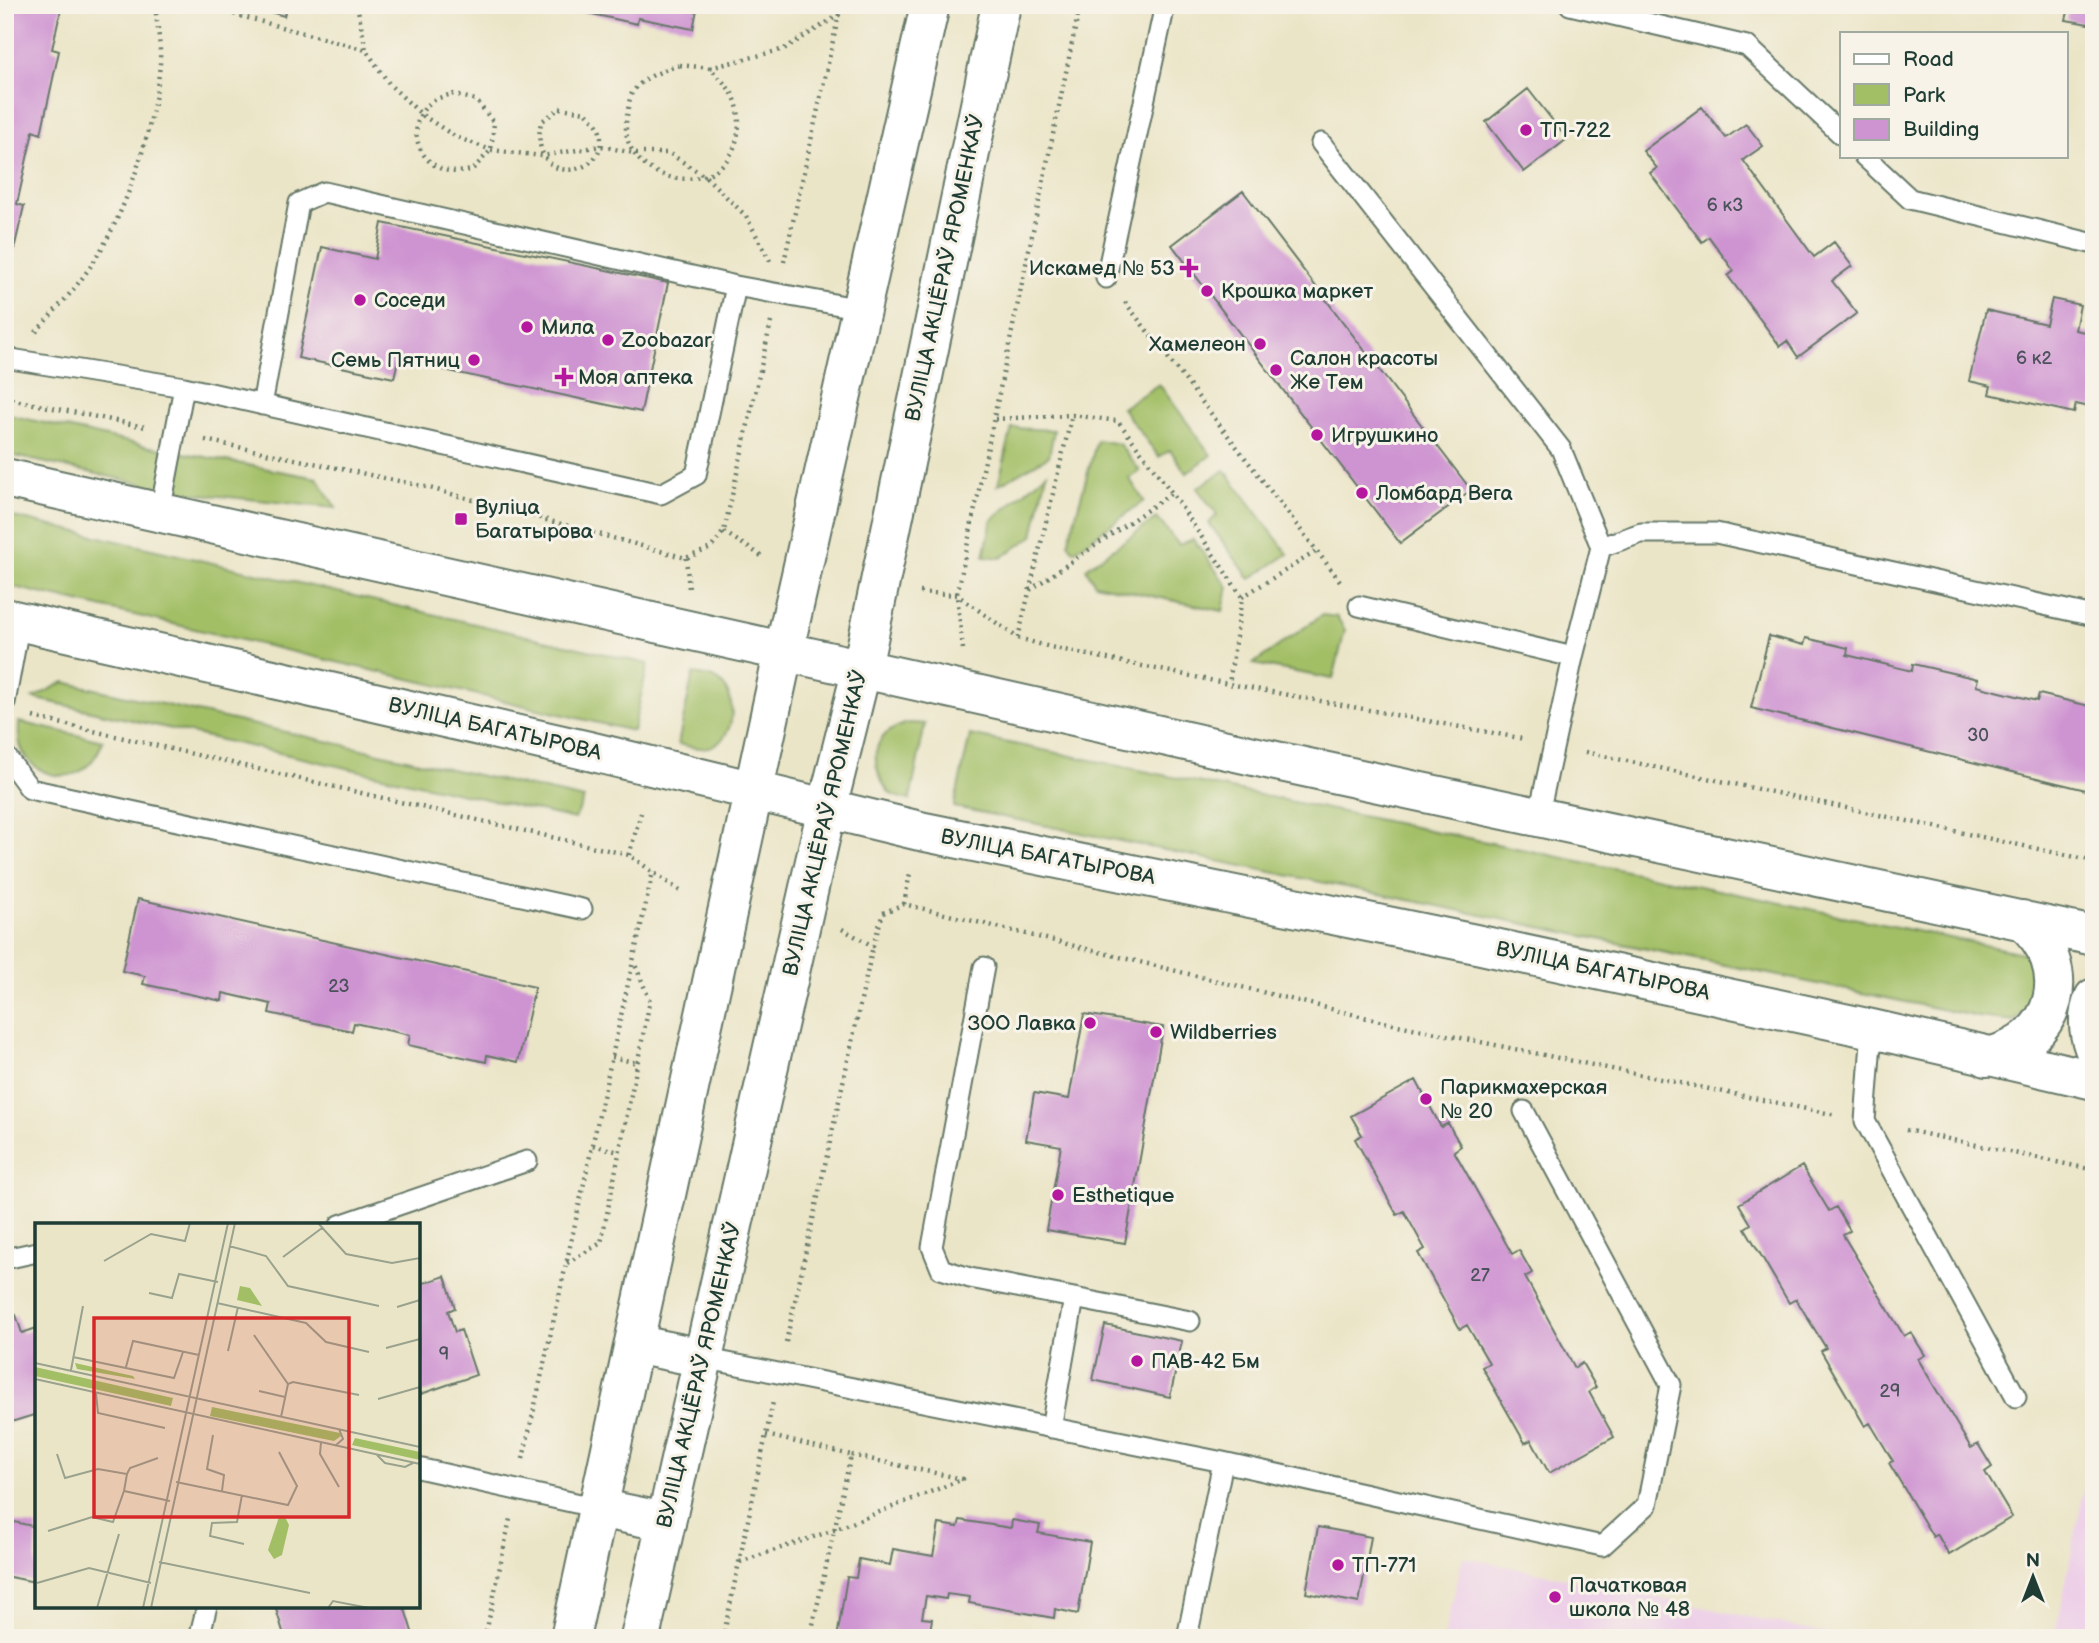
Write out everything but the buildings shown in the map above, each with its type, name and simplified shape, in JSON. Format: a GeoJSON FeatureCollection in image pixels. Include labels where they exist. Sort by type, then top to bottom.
{"type":"FeatureCollection","features":[{"type":"Feature","properties":{"kind":"street"},"geometry":{"type":"LineString","coordinates":[[570,1638],[784,650],[930,5]]}},
{"type":"Feature","properties":{"kind":"street","name":"ВУЛІЦА АКЦЁРАЎ ЯРОМЕНКАЎ"},"geometry":{"type":"LineString","coordinates":[[640,1638],[827,808],[862,668],[1001,5]]}},
{"type":"Feature","properties":{"kind":"street"},"geometry":{"type":"LineString","coordinates":[[5,478],[1538,818],[2094,936]]}},
{"type":"Feature","properties":{"kind":"street","name":"ВУЛІЦА БАГАТЫРОВА"},"geometry":{"type":"LineString","coordinates":[[12,620],[576,747],[920,831],[1462,941],[1872,1029],[2094,1080]]}},
{"type":"Feature","properties":{"kind":"street"},"geometry":{"type":"LineString","coordinates":[[1987,1057],[2005,1053],[2021,1045],[2035,1033],[2046,1018],[2052,1002],[2055,983],[2050,956],[2036,932],[2022,919]]}},
{"type":"Feature","properties":{"kind":"street"},"geometry":{"type":"LineString","coordinates":[[2094,998],[2089,1021],[2090,1038],[2094,1048]]}},
{"type":"Feature","properties":{"kind":"street"},"geometry":{"type":"LineString","coordinates":[[634,1344],[704,1358]]}},
{"type":"Feature","properties":{"kind":"street"},"geometry":{"type":"LineString","coordinates":[[598,1508],[666,1522]]}},
{"type":"Feature","properties":{"kind":"lane"},"geometry":{"type":"LineString","coordinates":[[1106,278],[1165,5]]}},
{"type":"Feature","properties":{"kind":"lane"},"geometry":{"type":"LineString","coordinates":[[1570,5],[1746,46],[1840,133]]}},
{"type":"Feature","properties":{"kind":"lane"},"geometry":{"type":"LineString","coordinates":[[1321,143],[1561,449],[1601,547],[1573,657],[1538,818]]}},
{"type":"Feature","properties":{"kind":"lane"},"geometry":{"type":"LineString","coordinates":[[1866,158],[1910,199],[2094,244]]}},
{"type":"Feature","properties":{"kind":"lane"},"geometry":{"type":"LineString","coordinates":[[262,405],[299,203],[324,192],[736,286],[778,287],[861,309]]}},
{"type":"Feature","properties":{"kind":"lane"},"geometry":{"type":"LineString","coordinates":[[8,359],[184,387],[661,494],[696,475],[736,286]]}},
{"type":"Feature","properties":{"kind":"lane"},"geometry":{"type":"LineString","coordinates":[[160,512],[184,387]]}},
{"type":"Feature","properties":{"kind":"lane"},"geometry":{"type":"LineString","coordinates":[[1601,547],[1641,533],[1716,533],[2094,616]]}},
{"type":"Feature","properties":{"kind":"lane"},"geometry":{"type":"LineString","coordinates":[[1359,606],[1573,657]]}},
{"type":"Feature","properties":{"kind":"lane"},"geometry":{"type":"LineString","coordinates":[[5,703],[12,620]]}},
{"type":"Feature","properties":{"kind":"lane"},"geometry":{"type":"LineString","coordinates":[[5,755],[30,789],[582,909]]}},
{"type":"Feature","properties":{"kind":"lane"},"geometry":{"type":"LineString","coordinates":[[984,967],[932,1247],[941,1269],[970,1278],[1190,1321]]}},
{"type":"Feature","properties":{"kind":"lane"},"geometry":{"type":"LineString","coordinates":[[1872,1029],[1865,1121],[2016,1397]]}},
{"type":"Feature","properties":{"kind":"lane"},"geometry":{"type":"LineString","coordinates":[[704,1358],[1223,1462],[1602,1546],[1647,1505],[1671,1385],[1524,1111]]}},
{"type":"Feature","properties":{"kind":"lane"},"geometry":{"type":"LineString","coordinates":[[346,1223],[527,1161]]}},
{"type":"Feature","properties":{"kind":"lane"},"geometry":{"type":"LineString","coordinates":[[5,1259],[35,1252]]}},
{"type":"Feature","properties":{"kind":"lane"},"geometry":{"type":"LineString","coordinates":[[1051,1428],[1074,1298]]}},
{"type":"Feature","properties":{"kind":"lane"},"geometry":{"type":"LineString","coordinates":[[1187,1638],[1223,1462]]}},
{"type":"Feature","properties":{"kind":"lane"},"geometry":{"type":"LineString","coordinates":[[420,1468],[598,1508]]}},
{"type":"Feature","properties":{"kind":"lane"},"geometry":{"type":"LineString","coordinates":[[199,1638],[206,1608]]}},
{"type":"Feature","properties":{"kind":"path"},"geometry":{"type":"LineString","coordinates":[[8,359],[88,270],[114,227],[135,174],[151,117],[160,62],[155,5]]}},
{"type":"Feature","properties":{"kind":"path"},"geometry":{"type":"LineString","coordinates":[[200,5],[366,50]]}},
{"type":"Feature","properties":{"kind":"path"},"geometry":{"type":"LineString","coordinates":[[357,5],[366,50],[390,85],[422,115],[456,137],[491,150],[542,156],[601,146],[633,153],[669,153],[706,177],[746,216],[778,287]]}},
{"type":"Feature","properties":{"kind":"path"},"geometry":{"type":"LineString","coordinates":[[193,438],[422,485],[687,558],[711,548],[724,531],[841,5]]}},
{"type":"Feature","properties":{"kind":"path"},"geometry":{"type":"LineString","coordinates":[[963,649],[957,595],[1080,5]]}},
{"type":"Feature","properties":{"kind":"path"},"geometry":{"type":"LineString","coordinates":[[710,68],[733,94],[740,121],[736,147],[721,166],[706,177],[674,180],[648,167],[633,153],[625,128],[631,95],[653,74],[680,65],[710,68],[783,49],[839,15]]}},
{"type":"Feature","properties":{"kind":"path"},"geometry":{"type":"LineString","coordinates":[[452,94],[476,100],[494,123],[491,150],[472,170],[450,172],[433,165],[420,152],[415,131],[422,115],[431,102],[452,94]]}},
{"type":"Feature","properties":{"kind":"path"},"geometry":{"type":"LineString","coordinates":[[560,108],[586,112],[599,127],[601,146],[593,162],[576,170],[554,167],[542,156],[538,139],[541,122],[560,108]]}},
{"type":"Feature","properties":{"kind":"path"},"geometry":{"type":"LineString","coordinates":[[1106,278],[1359,606]]}},
{"type":"Feature","properties":{"kind":"path"},"geometry":{"type":"LineString","coordinates":[[5,398],[153,429]]}},
{"type":"Feature","properties":{"kind":"path"},"geometry":{"type":"LineString","coordinates":[[995,419],[1072,415],[1118,421],[1172,493],[1242,597],[1229,684]]}},
{"type":"Feature","properties":{"kind":"path"},"geometry":{"type":"LineString","coordinates":[[1018,638],[1072,415]]}},
{"type":"Feature","properties":{"kind":"path"},"geometry":{"type":"LineString","coordinates":[[1030,590],[1172,493]]}},
{"type":"Feature","properties":{"kind":"path"},"geometry":{"type":"LineString","coordinates":[[724,531],[764,558]]}},
{"type":"Feature","properties":{"kind":"path"},"geometry":{"type":"LineString","coordinates":[[1242,597],[1317,551]]}},
{"type":"Feature","properties":{"kind":"path"},"geometry":{"type":"LineString","coordinates":[[687,558],[690,597]]}},
{"type":"Feature","properties":{"kind":"path"},"geometry":{"type":"LineString","coordinates":[[916,592],[957,595]]}},
{"type":"Feature","properties":{"kind":"path"},"geometry":{"type":"LineString","coordinates":[[32,717],[629,855],[680,891]]}},
{"type":"Feature","properties":{"kind":"path"},"geometry":{"type":"LineString","coordinates":[[629,855],[641,813]]}},
{"type":"Feature","properties":{"kind":"path"},"geometry":{"type":"LineString","coordinates":[[485,1638],[653,871]]}},
{"type":"Feature","properties":{"kind":"path"},"geometry":{"type":"LineString","coordinates":[[904,904],[910,873]]}},
{"type":"Feature","properties":{"kind":"path"},"geometry":{"type":"LineString","coordinates":[[723,1638],[873,946],[884,913],[904,904],[1388,1023],[2094,1170]]}},
{"type":"Feature","properties":{"kind":"path"},"geometry":{"type":"LineString","coordinates":[[840,928],[873,946]]}},
{"type":"Feature","properties":{"kind":"path"},"geometry":{"type":"LineString","coordinates":[[567,1263],[601,1243],[650,1001],[634,961]]}},
{"type":"Feature","properties":{"kind":"path"},"geometry":{"type":"LineString","coordinates":[[612,1057],[637,1063]]}},
{"type":"Feature","properties":{"kind":"path"},"geometry":{"type":"LineString","coordinates":[[593,1145],[619,1152]]}},
{"type":"Feature","properties":{"kind":"path"},"geometry":{"type":"LineString","coordinates":[[739,1562],[834,1530],[963,1479],[766,1436]]}},
{"type":"Feature","properties":{"kind":"path"},"geometry":{"type":"LineString","coordinates":[[810,1638],[851,1455]]}},
{"type":"Feature","properties":{"kind":"shaded area"},"geometry":{"type":"Polygon","coordinates":[[[2094,1437],[2094,1638],[2055,1638],[2094,1437]]]}},
{"type":"Feature","properties":{"kind":"shaded area","name":"Пачатковая школа № 48"},"geometry":{"type":"Polygon","coordinates":[[[1463,1557],[1850,1638],[1444,1638],[1463,1557]]]}},
{"type":"Feature","properties":{"kind":"green space"},"geometry":{"type":"Polygon","coordinates":[[[1159,384],[1211,455],[1187,473],[1170,450],[1159,457],[1122,408],[1159,384]]]}},
{"type":"Feature","properties":{"kind":"green space"},"geometry":{"type":"Polygon","coordinates":[[[5,414],[146,446],[317,478],[336,508],[180,492],[5,454],[5,414]]]}},
{"type":"Feature","properties":{"kind":"green space"},"geometry":{"type":"Polygon","coordinates":[[[1012,428],[1054,430],[1049,456],[998,485],[1012,428]]]}},
{"type":"Feature","properties":{"kind":"green space"},"geometry":{"type":"Polygon","coordinates":[[[1097,440],[1119,444],[1140,471],[1129,478],[1144,501],[1074,551],[1068,543],[1097,440]]]}},
{"type":"Feature","properties":{"kind":"green space"},"geometry":{"type":"Polygon","coordinates":[[[1225,470],[1288,554],[1250,579],[1209,523],[1217,515],[1197,488],[1225,470]]]}},
{"type":"Feature","properties":{"kind":"green space"},"geometry":{"type":"Polygon","coordinates":[[[1047,473],[1033,536],[1001,558],[984,556],[992,520],[1047,473]]]}},
{"type":"Feature","properties":{"kind":"green space"},"geometry":{"type":"Polygon","coordinates":[[[5,515],[648,664],[633,731],[5,585],[5,515]]]}},
{"type":"Feature","properties":{"kind":"green space"},"geometry":{"type":"Polygon","coordinates":[[[1157,518],[1179,545],[1193,539],[1228,587],[1223,611],[1095,584],[1086,568],[1157,518]]]}},
{"type":"Feature","properties":{"kind":"green space"},"geometry":{"type":"Polygon","coordinates":[[[1322,615],[1337,617],[1345,630],[1333,679],[1253,664],[1322,615]]]}},
{"type":"Feature","properties":{"kind":"green space"},"geometry":{"type":"Polygon","coordinates":[[[693,674],[719,681],[725,687],[731,703],[728,731],[716,744],[707,747],[678,744],[693,674]]]}},
{"type":"Feature","properties":{"kind":"green space"},"geometry":{"type":"Polygon","coordinates":[[[64,682],[584,799],[575,819],[33,698],[64,682]]]}},
{"type":"Feature","properties":{"kind":"green space"},"geometry":{"type":"Polygon","coordinates":[[[19,722],[103,741],[95,758],[81,771],[72,775],[54,775],[36,767],[23,753],[19,739],[19,722]]]}},
{"type":"Feature","properties":{"kind":"green space"},"geometry":{"type":"Polygon","coordinates":[[[909,723],[925,724],[910,800],[895,796],[887,790],[880,777],[876,758],[877,749],[884,736],[909,723]]]}},
{"type":"Feature","properties":{"kind":"green space"},"geometry":{"type":"Polygon","coordinates":[[[970,735],[2027,954],[2040,975],[2033,1003],[2014,1021],[1979,1017],[954,807],[970,735]]]}},
{"type":"Feature","properties":{"kind":"place","name":"ТП-722"},"geometry":{"type":"Point","coordinates":[1526,130]}},
{"type":"Feature","properties":{"kind":"place","name":"Искамед № 53"},"geometry":{"type":"Point","coordinates":[1189,268]}},
{"type":"Feature","properties":{"kind":"place","name":"Крошка маркет"},"geometry":{"type":"Point","coordinates":[1207,291]}},
{"type":"Feature","properties":{"kind":"place","name":"Соседи"},"geometry":{"type":"Point","coordinates":[360,300]}},
{"type":"Feature","properties":{"kind":"place","name":"Мила"},"geometry":{"type":"Point","coordinates":[527,327]}},
{"type":"Feature","properties":{"kind":"place","name":"Zoobazar"},"geometry":{"type":"Point","coordinates":[608,340]}},
{"type":"Feature","properties":{"kind":"place","name":"Хамелеон"},"geometry":{"type":"Point","coordinates":[1260,344]}},
{"type":"Feature","properties":{"kind":"place","name":"Семь Пятниц"},"geometry":{"type":"Point","coordinates":[474,360]}},
{"type":"Feature","properties":{"kind":"place","name":"Салон красоты Же Тем"},"geometry":{"type":"Point","coordinates":[1276,370]}},
{"type":"Feature","properties":{"kind":"place","name":"Моя аптека"},"geometry":{"type":"Point","coordinates":[564,377]}},
{"type":"Feature","properties":{"kind":"place","name":"Игрушкино"},"geometry":{"type":"Point","coordinates":[1317,435]}},
{"type":"Feature","properties":{"kind":"place","name":"Ломбард Вега"},"geometry":{"type":"Point","coordinates":[1362,493]}},
{"type":"Feature","properties":{"kind":"place","name":"Вуліца Багатырова"},"geometry":{"type":"Point","coordinates":[461,519]}},
{"type":"Feature","properties":{"kind":"place","name":"ЗОО Лавка"},"geometry":{"type":"Point","coordinates":[1090,1023]}},
{"type":"Feature","properties":{"kind":"place","name":"Wildberries"},"geometry":{"type":"Point","coordinates":[1156,1032]}},
{"type":"Feature","properties":{"kind":"place","name":"Парикмахерская № 20"},"geometry":{"type":"Point","coordinates":[1426,1099]}},
{"type":"Feature","properties":{"kind":"place","name":"Esthetique"},"geometry":{"type":"Point","coordinates":[1058,1195]}},
{"type":"Feature","properties":{"kind":"place","name":"ПАВ-42 Бм"},"geometry":{"type":"Point","coordinates":[1137,1361]}},
{"type":"Feature","properties":{"kind":"place","name":"ТП-771"},"geometry":{"type":"Point","coordinates":[1338,1565]}},
{"type":"Feature","properties":{"kind":"place","name":"Пачатковая школа № 48"},"geometry":{"type":"Point","coordinates":[1555,1597]}}]}
